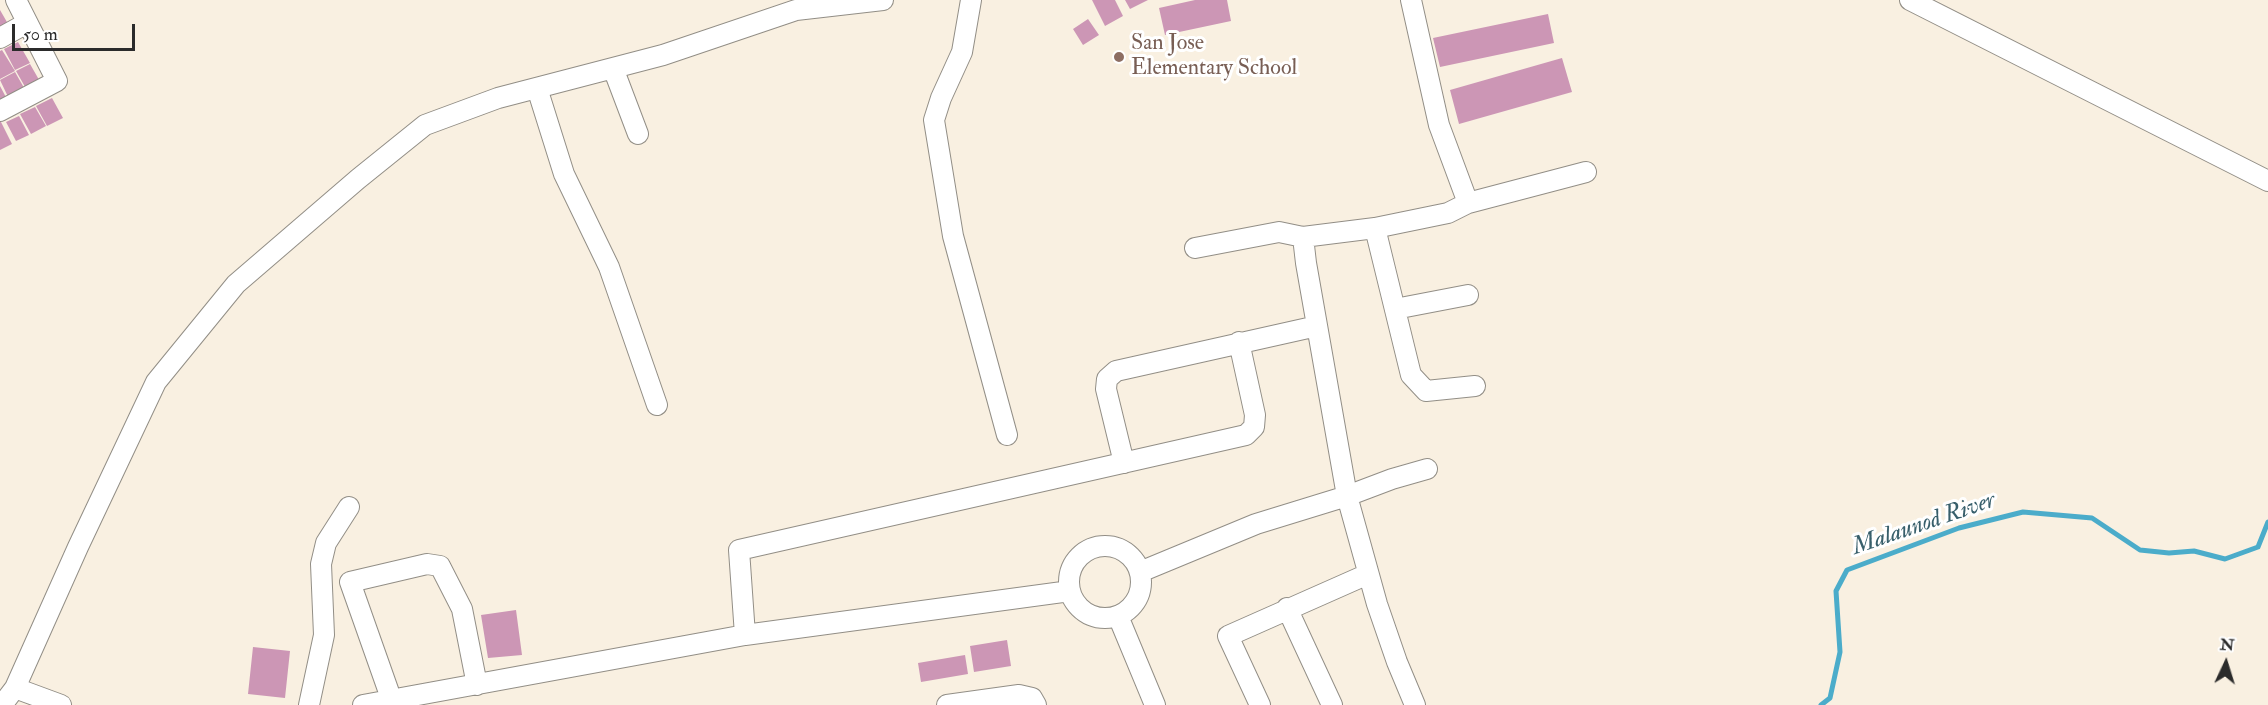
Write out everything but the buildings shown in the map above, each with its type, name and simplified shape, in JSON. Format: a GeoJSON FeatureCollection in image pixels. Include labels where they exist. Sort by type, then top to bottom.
{"type":"FeatureCollection","features":[{"type":"Feature","properties":{"kind":"street"},"geometry":{"type":"LineString","coordinates":[[0,111],[57,81],[16,0]]}},
{"type":"Feature","properties":{"kind":"street"},"geometry":{"type":"LineString","coordinates":[[2,705],[15,688],[156,382],[236,284],[358,179],[425,125],[498,98],[663,55],[796,10],[883,0]]}},
{"type":"Feature","properties":{"kind":"street"},"geometry":{"type":"LineString","coordinates":[[971,0],[962,52],[941,98],[934,120],[953,236],[1007,435]]}},
{"type":"Feature","properties":{"kind":"street"},"geometry":{"type":"LineString","coordinates":[[1411,0],[1439,125],[1468,204]]}},
{"type":"Feature","properties":{"kind":"street"},"geometry":{"type":"LineString","coordinates":[[1910,0],[2268,181]]}},
{"type":"Feature","properties":{"kind":"street"},"geometry":{"type":"LineString","coordinates":[[0,38],[27,23]]}},
{"type":"Feature","properties":{"kind":"street"},"geometry":{"type":"LineString","coordinates":[[612,68],[638,134]]}},
{"type":"Feature","properties":{"kind":"street"},"geometry":{"type":"LineString","coordinates":[[537,88],[564,174],[609,267],[657,405]]}},
{"type":"Feature","properties":{"kind":"street"},"geometry":{"type":"LineString","coordinates":[[1195,248],[1279,232],[1303,237],[1375,228],[1448,213],[1468,204],[1586,172]]}},
{"type":"Feature","properties":{"kind":"street"},"geometry":{"type":"LineString","coordinates":[[1375,228],[1412,375],[1426,391],[1475,386]]}},
{"type":"Feature","properties":{"kind":"street"},"geometry":{"type":"LineString","coordinates":[[1303,237],[1347,496],[1368,574],[1397,662],[1415,705]]}},
{"type":"Feature","properties":{"kind":"street"},"geometry":{"type":"LineString","coordinates":[[1395,309],[1468,295]]}},
{"type":"Feature","properties":{"kind":"street"},"geometry":{"type":"LineString","coordinates":[[1124,463],[1106,389],[1107,379],[1116,371],[1317,326]]}},
{"type":"Feature","properties":{"kind":"street"},"geometry":{"type":"LineString","coordinates":[[745,634],[739,550],[1246,435],[1254,427],[1255,415],[1239,342]]}},
{"type":"Feature","properties":{"kind":"street"},"geometry":{"type":"LineString","coordinates":[[1140,572],[1256,524],[1427,469]]}},
{"type":"Feature","properties":{"kind":"street"},"geometry":{"type":"LineString","coordinates":[[309,705],[324,634],[321,564],[326,543],[349,507]]}},
{"type":"Feature","properties":{"kind":"street"},"geometry":{"type":"LineString","coordinates":[[1096,548],[1114,548],[1126,552],[1135,561],[1140,572],[1142,583],[1135,603],[1118,616],[1094,617],[1083,611],[1075,602],[1070,591],[1069,579],[1072,567],[1080,557],[1096,548]]}},
{"type":"Feature","properties":{"kind":"street"},"geometry":{"type":"LineString","coordinates":[[392,701],[350,582],[427,564],[440,566],[462,609],[477,685]]}},
{"type":"Feature","properties":{"kind":"street"},"geometry":{"type":"LineString","coordinates":[[1260,705],[1227,636],[1368,574]]}},
{"type":"Feature","properties":{"kind":"street"},"geometry":{"type":"LineString","coordinates":[[363,705],[745,634],[1070,591]]}},
{"type":"Feature","properties":{"kind":"street"},"geometry":{"type":"LineString","coordinates":[[1287,608],[1332,705]]}},
{"type":"Feature","properties":{"kind":"street"},"geometry":{"type":"LineString","coordinates":[[1118,616],[1155,705]]}},
{"type":"Feature","properties":{"kind":"street"},"geometry":{"type":"LineString","coordinates":[[15,688],[62,705]]}},
{"type":"Feature","properties":{"kind":"street"},"geometry":{"type":"LineString","coordinates":[[947,705],[1019,695],[1032,698],[1036,705]]}},
{"type":"Feature","properties":{"kind":"waterway","name":"Malaunod River"},"geometry":{"type":"LineString","coordinates":[[1821,705],[1830,698],[1840,652],[1836,591],[1847,570],[1959,528],[2023,512],[2092,518],[2140,550],[2169,553],[2194,551],[2225,559],[2258,547],[2268,522]]}},
{"type":"Feature","properties":{"kind":"place","name":"San Jose Elementary School"},"geometry":{"type":"Point","coordinates":[1119,57]}}]}
